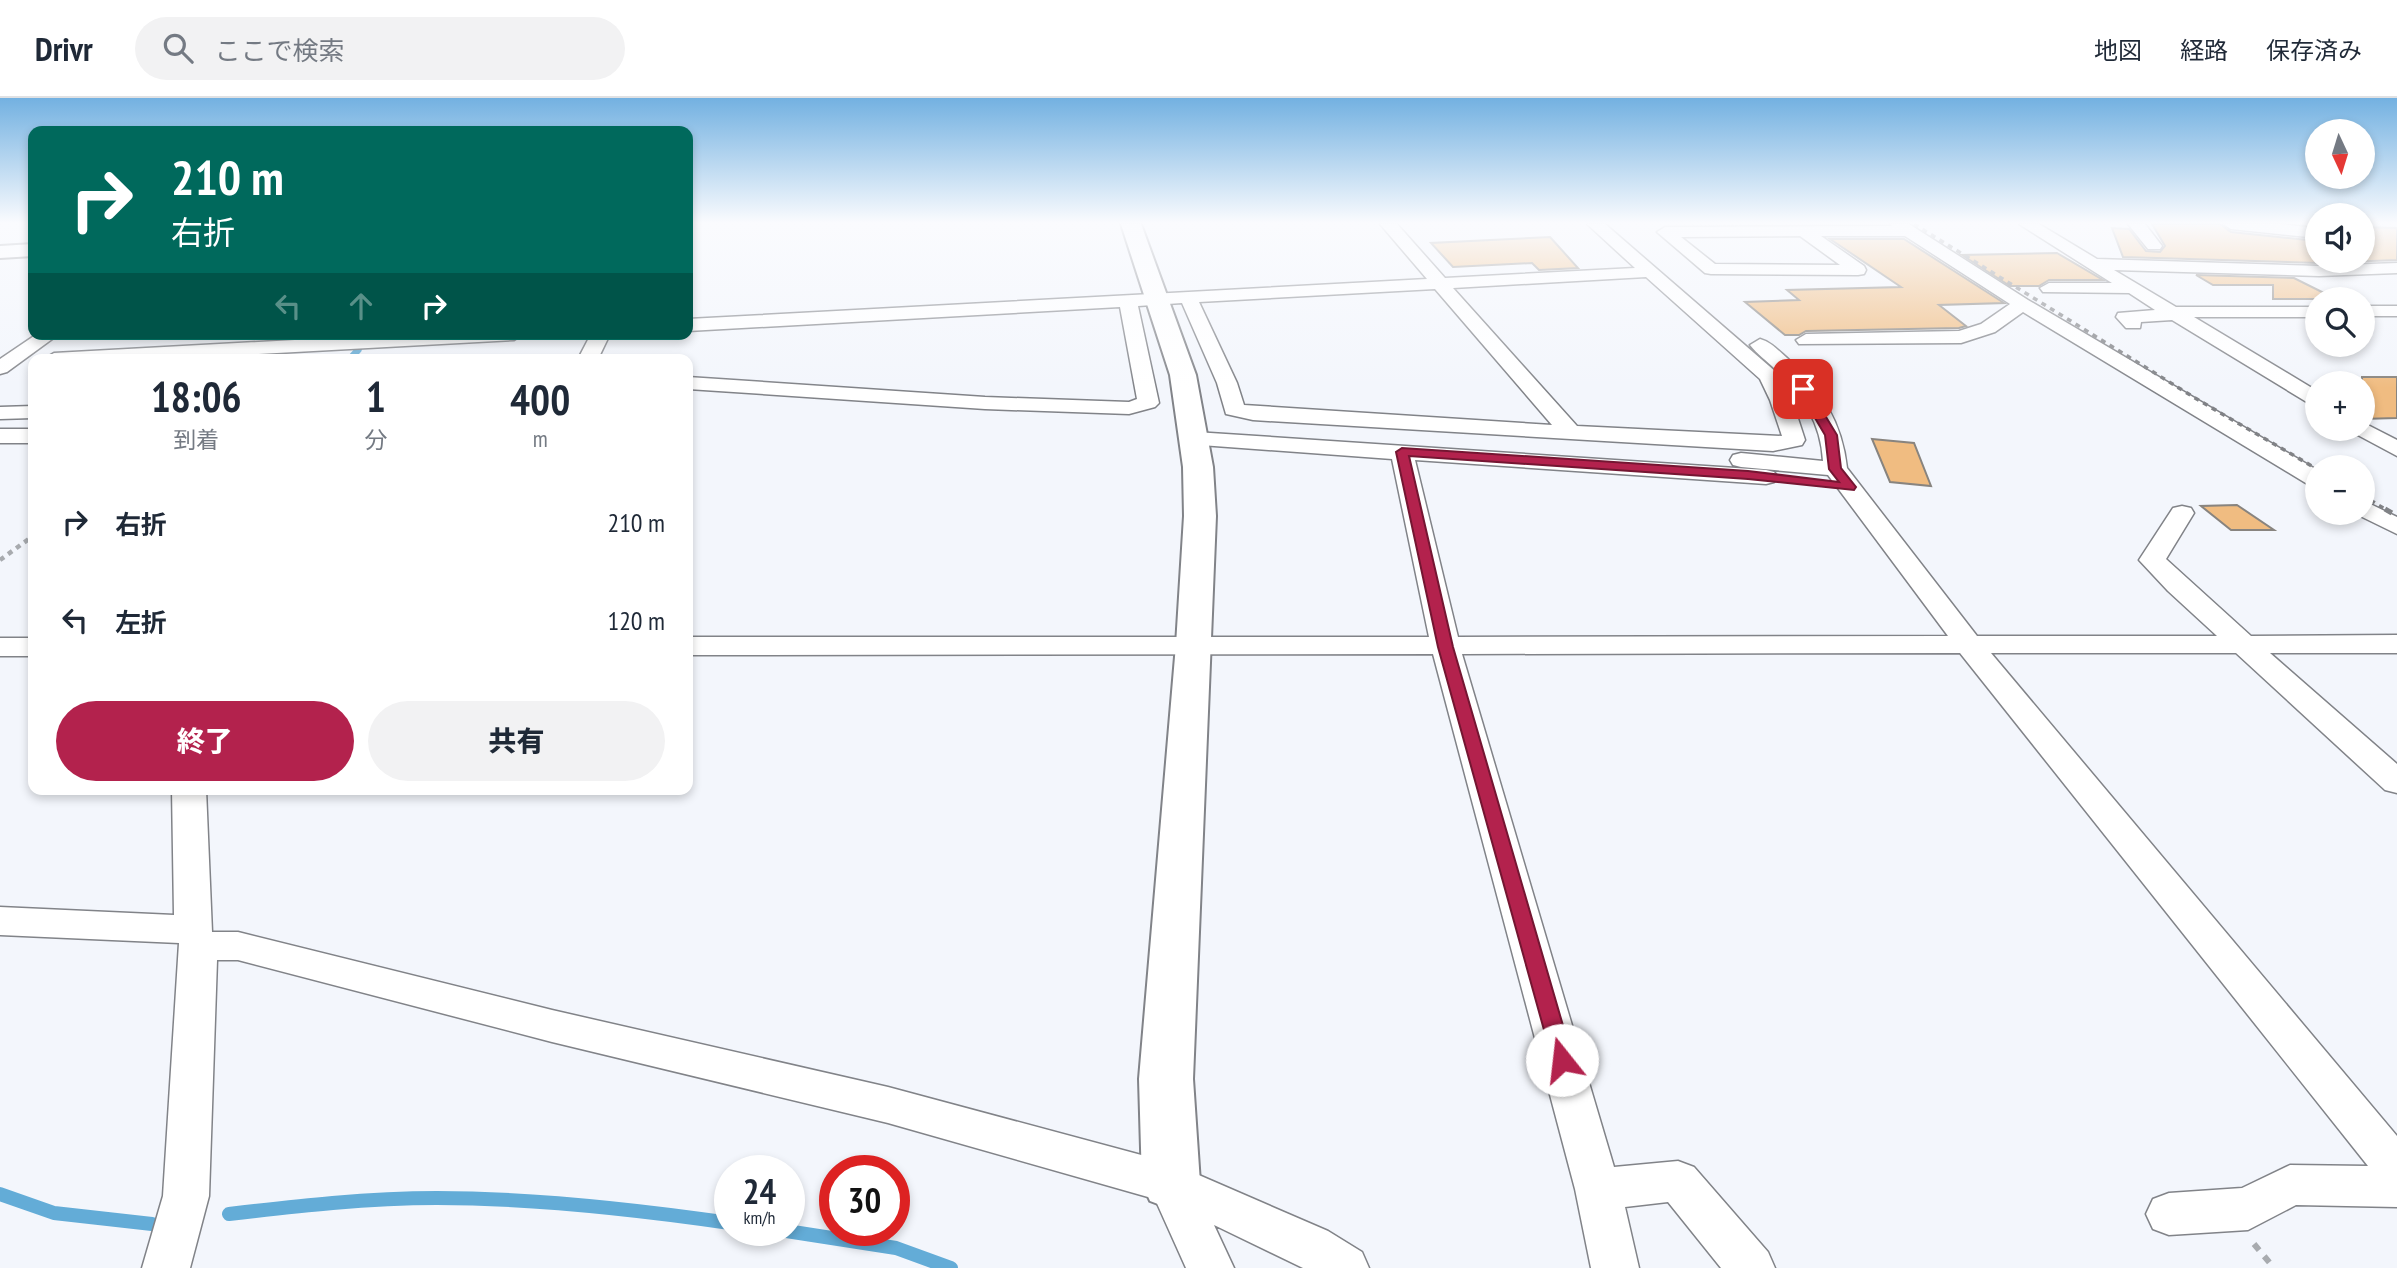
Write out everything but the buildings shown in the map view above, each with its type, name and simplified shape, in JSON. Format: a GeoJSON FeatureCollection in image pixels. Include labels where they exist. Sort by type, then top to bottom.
{"type":"FeatureCollection","features":[{"type":"Feature","properties":{"kind":"street"},"geometry":{"type":"LineString","coordinates":[[1151,279],[1183,374],[1195,439],[1200,516],[1166,1079],[1171,1183],[1210,1268]]}},
{"type":"Feature","properties":{"kind":"street"},"geometry":{"type":"LineString","coordinates":[[1435,279],[1570,432]]}},
{"type":"Feature","properties":{"kind":"street"},"geometry":{"type":"LineString","coordinates":[[693,325],[1534,279]]}},
{"type":"Feature","properties":{"kind":"street"},"geometry":{"type":"LineString","coordinates":[[1188,297],[1227,383],[1234,409],[1253,414],[1773,444],[1794,440],[1781,400],[1769,376],[1656,279]]}},
{"type":"Feature","properties":{"kind":"street"},"geometry":{"type":"LineString","coordinates":[[1685,279],[1791,372],[1815,405],[1831,435],[1842,478],[1969,645],[2397,1169]]}},
{"type":"Feature","properties":{"kind":"street"},"geometry":{"type":"LineString","coordinates":[[1870,279],[1875,282]]}},
{"type":"Feature","properties":{"kind":"street"},"geometry":{"type":"LineString","coordinates":[[1982,279],[2305,473]]}},
{"type":"Feature","properties":{"kind":"street"},"geometry":{"type":"LineString","coordinates":[[2116,279],[2305,393]]}},
{"type":"Feature","properties":{"kind":"street"},"geometry":{"type":"LineString","coordinates":[[2049,288],[2131,288]]}},
{"type":"Feature","properties":{"kind":"street"},"geometry":{"type":"LineString","coordinates":[[693,383],[985,403],[1129,408],[1148,403],[1128,301]]}},
{"type":"Feature","properties":{"kind":"street"},"geometry":{"type":"LineString","coordinates":[[1805,340],[1961,337],[1988,328],[2022,304]]}},
{"type":"Feature","properties":{"kind":"street"},"geometry":{"type":"LineString","coordinates":[[2375,312],[2397,311]]}},
{"type":"Feature","properties":{"kind":"street"},"geometry":{"type":"LineString","coordinates":[[2133,324],[2125,317],[2174,313],[2305,312]]}},
{"type":"Feature","properties":{"kind":"street"},"geometry":{"type":"LineString","coordinates":[[4,364],[41,340]]}},
{"type":"Feature","properties":{"kind":"street"},"geometry":{"type":"LineString","coordinates":[[146,354],[404,340]]}},
{"type":"Feature","properties":{"kind":"street"},"geometry":{"type":"LineString","coordinates":[[4,364],[28,361]]}},
{"type":"Feature","properties":{"kind":"street"},"geometry":{"type":"LineString","coordinates":[[0,413],[28,412]]}},
{"type":"Feature","properties":{"kind":"street"},"geometry":{"type":"LineString","coordinates":[[1228,423],[1650,452],[1842,478]]}},
{"type":"Feature","properties":{"kind":"street"},"geometry":{"type":"LineString","coordinates":[[2375,426],[2397,425]]}},
{"type":"Feature","properties":{"kind":"street"},"geometry":{"type":"LineString","coordinates":[[2375,435],[2397,449]]}},
{"type":"Feature","properties":{"kind":"street"},"geometry":{"type":"LineString","coordinates":[[0,436],[28,436]]}},
{"type":"Feature","properties":{"kind":"street"},"geometry":{"type":"LineString","coordinates":[[1195,439],[1748,475],[1842,478]]}},
{"type":"Feature","properties":{"kind":"street"},"geometry":{"type":"LineString","coordinates":[[1402,452],[1446,647],[1598,1189],[1615,1268]]}},
{"type":"Feature","properties":{"kind":"street"},"geometry":{"type":"LineString","coordinates":[[2182,513],[2152,560],[2241,644],[2397,782]]}},
{"type":"Feature","properties":{"kind":"street"},"geometry":{"type":"LineString","coordinates":[[2375,514],[2397,527]]}},
{"type":"Feature","properties":{"kind":"street"},"geometry":{"type":"LineString","coordinates":[[693,646],[2397,644]]}},
{"type":"Feature","properties":{"kind":"street"},"geometry":{"type":"LineString","coordinates":[[0,647],[28,647]]}},
{"type":"Feature","properties":{"kind":"street"},"geometry":{"type":"LineString","coordinates":[[166,1268],[186,1196],[196,938],[189,795]]}},
{"type":"Feature","properties":{"kind":"street"},"geometry":{"type":"LineString","coordinates":[[0,921],[196,938],[237,946],[552,1026],[888,1105],[1171,1183],[1311,1247],[1345,1268]]}},
{"type":"Feature","properties":{"kind":"street"},"geometry":{"type":"LineString","coordinates":[[1598,1189],[1678,1181],[1751,1268]]}},
{"type":"Feature","properties":{"kind":"street"},"geometry":{"type":"LineString","coordinates":[[2169,1214],[2248,1209],[2290,1185],[2397,1187]]}},
{"type":"Feature","properties":{"kind":"path"},"geometry":{"type":"LineString","coordinates":[[0,560],[28,540]]}},
{"type":"Feature","properties":{"kind":"waterway"},"geometry":{"type":"LineString","coordinates":[[354,354],[358,350]]}},
{"type":"Feature","properties":{"kind":"waterway"},"geometry":{"type":"LineString","coordinates":[[0,1194],[54,1213],[152,1224]]}},
{"type":"Feature","properties":{"kind":"waterway"},"geometry":{"type":"LineString","coordinates":[[229,1214],[359,1201],[474,1198],[584,1205],[714,1221]]}},
{"type":"Feature","properties":{"kind":"waterway"},"geometry":{"type":"LineString","coordinates":[[805,1234],[896,1248],[951,1268]]}},
{"type":"Feature","properties":{"kind":"railway"},"geometry":{"type":"LineString","coordinates":[[2002,279],[2200,401],[2305,462]]}},
{"type":"Feature","properties":{"kind":"railway"},"geometry":{"type":"LineString","coordinates":[[2375,503],[2388,511]]}},
{"type":"Feature","properties":{"kind":"railway"},"geometry":{"type":"LineString","coordinates":[[2385,509],[2397,516]]}},
{"type":"Feature","properties":{"kind":"route"},"geometry":{"type":"LineString","coordinates":[[1562,1060],[1446,647],[1402,452],[1748,475],[1849,487],[1835,469],[1831,435],[1803,389]]}}]}
